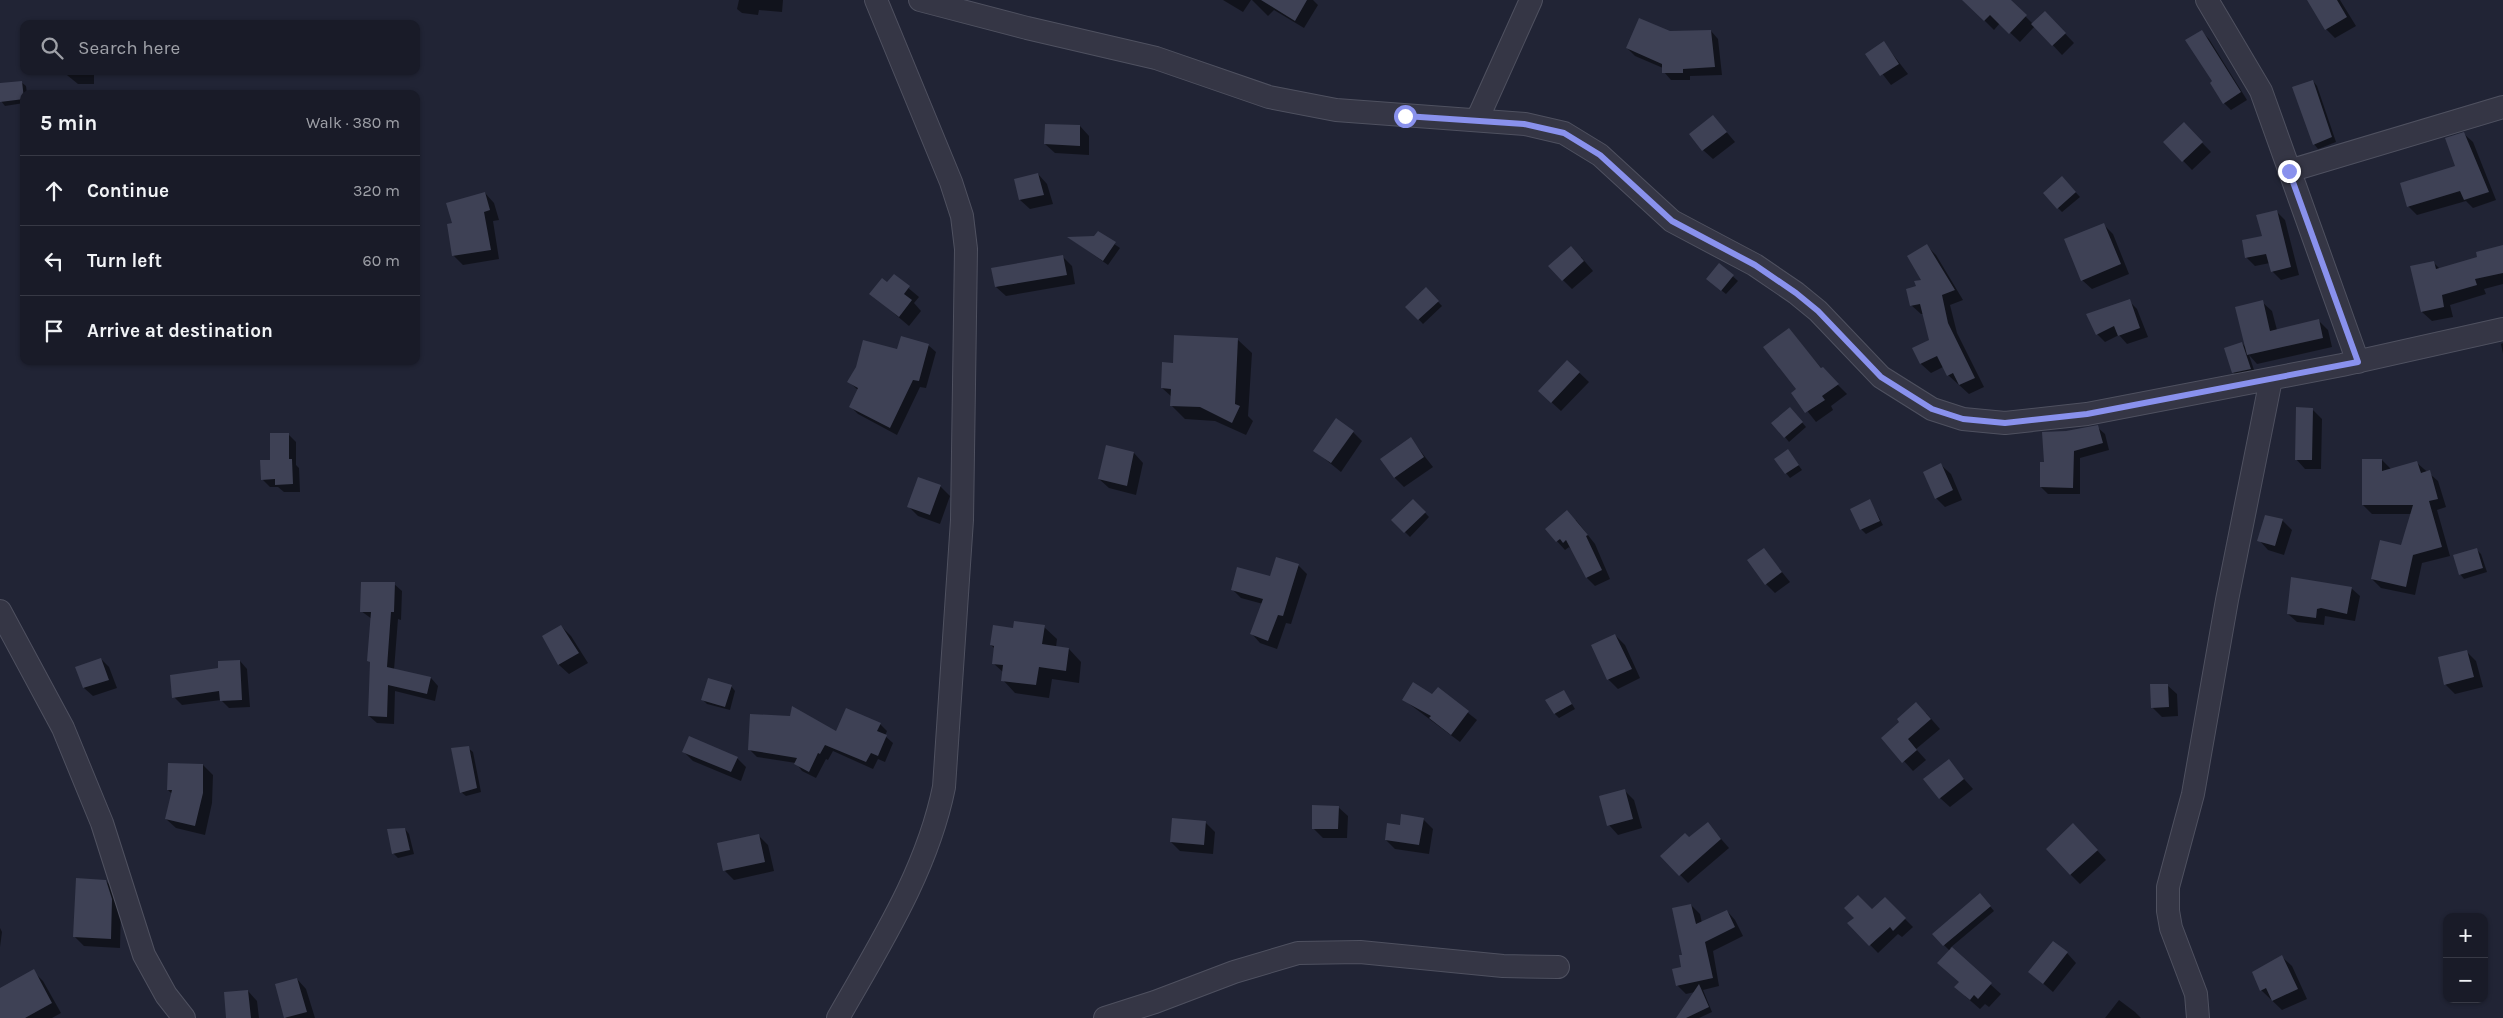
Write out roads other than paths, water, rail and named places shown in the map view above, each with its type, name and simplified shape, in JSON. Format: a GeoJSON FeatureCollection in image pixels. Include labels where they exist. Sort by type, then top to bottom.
{"type":"FeatureCollection","features":[{"type":"Feature","properties":{"kind":"street"},"geometry":{"type":"LineString","coordinates":[[838,1018],[915,877],[937,822],[944,787],[962,520],[966,341],[966,249],[962,216],[951,182],[876,0]]}},
{"type":"Feature","properties":{"kind":"street"},"geometry":{"type":"LineString","coordinates":[[920,0],[1018,26],[1156,58],[1269,97],[1336,110],[1524,124],[1564,133],[1600,155],[1672,221],[1755,265],[1796,293],[1818,311],[1881,377],[1907,395],[1940,411],[1963,419],[2005,423],[2087,414],[2358,362],[2503,329]]}},
{"type":"Feature","properties":{"kind":"street"},"geometry":{"type":"LineString","coordinates":[[1477,120],[1531,0]]}},
{"type":"Feature","properties":{"kind":"street"},"geometry":{"type":"LineString","coordinates":[[2207,0],[2261,92],[2358,362]]}},
{"type":"Feature","properties":{"kind":"street"},"geometry":{"type":"LineString","coordinates":[[2289,171],[2503,107]]}},
{"type":"Feature","properties":{"kind":"street"},"geometry":{"type":"LineString","coordinates":[[2198,1018],[2196,994],[2171,928],[2168,910],[2168,887],[2193,794],[2227,600],[2271,379]]}},
{"type":"Feature","properties":{"kind":"street"},"geometry":{"type":"LineString","coordinates":[[0,611],[66,737],[102,823],[144,955],[166,995],[184,1018]]}},
{"type":"Feature","properties":{"kind":"street"},"geometry":{"type":"LineString","coordinates":[[1105,1018],[1155,1002],[1234,972],[1298,953],[1360,952],[1503,966],[1558,967]]}}]}
